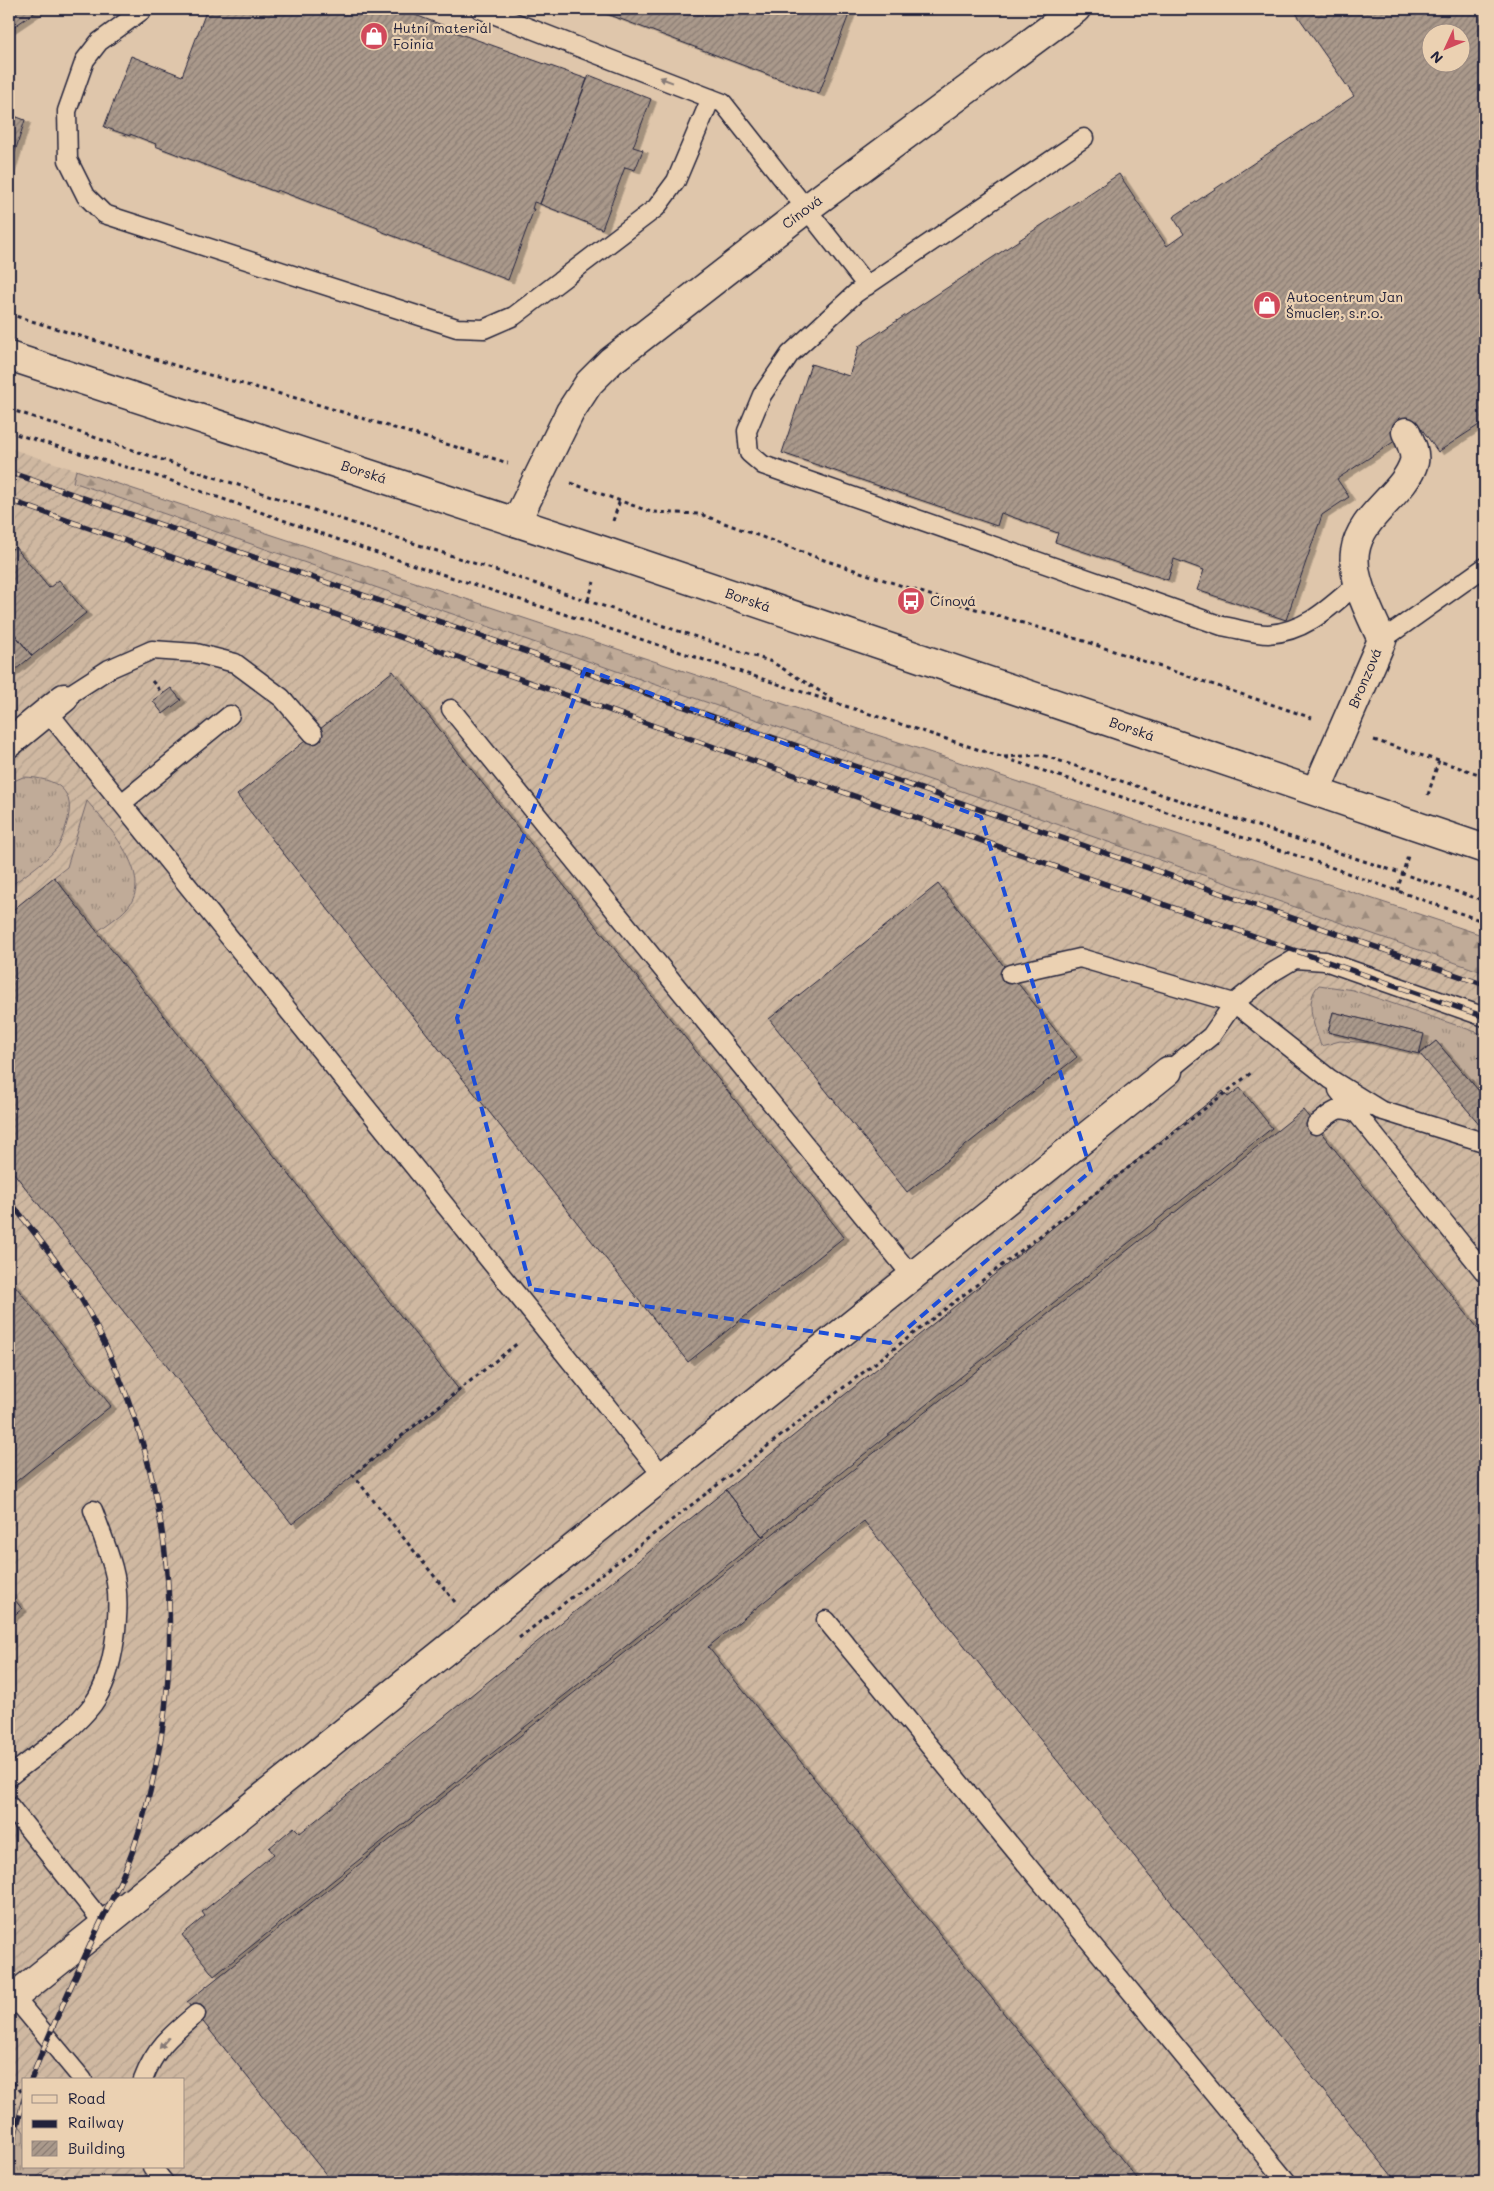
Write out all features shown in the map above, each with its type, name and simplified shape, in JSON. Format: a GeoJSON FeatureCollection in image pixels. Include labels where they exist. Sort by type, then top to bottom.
{"type":"FeatureCollection","features":[{"type":"Feature","properties":{"kind":"street","name":"Cínová"},"geometry":{"type":"LineString","coordinates":[[516,522],[570,412],[589,383],[611,361],[806,209],[1076,9]]}},
{"type":"Feature","properties":{"kind":"street","name":"Borská"},"geometry":{"type":"LineString","coordinates":[[9,356],[516,522],[1485,849]]}},
{"type":"Feature","properties":{"kind":"street","name":"Bronzová"},"geometry":{"type":"LineString","coordinates":[[1316,792],[1382,640],[1358,583],[1355,552],[1363,530],[1407,476],[1414,460],[1413,446],[1406,432]]}},
{"type":"Feature","properties":{"kind":"street"},"geometry":{"type":"LineString","coordinates":[[9,743],[56,705]]}},
{"type":"Feature","properties":{"kind":"street"},"geometry":{"type":"LineString","coordinates":[[11,1999],[1168,1071]]}},
{"type":"Feature","properties":{"kind":"lane"},"geometry":{"type":"LineString","coordinates":[[144,9],[99,42],[85,60],[67,111],[68,160],[86,196],[104,214],[458,328],[484,329],[514,316],[656,208],[676,182],[711,98]]}},
{"type":"Feature","properties":{"kind":"lane"},"geometry":{"type":"LineString","coordinates":[[480,9],[723,103],[867,286]]}},
{"type":"Feature","properties":{"kind":"lane"},"geometry":{"type":"LineString","coordinates":[[1084,138],[856,293],[790,354],[762,395],[747,431],[749,453],[764,465],[1222,626],[1267,634],[1300,627],[1318,617],[1358,583]]}},
{"type":"Feature","properties":{"kind":"lane"},"geometry":{"type":"LineString","coordinates":[[1382,640],[1485,567]]}},
{"type":"Feature","properties":{"kind":"lane"},"geometry":{"type":"LineString","coordinates":[[313,734],[282,698],[235,663],[196,653],[152,650],[109,669],[56,705],[122,803],[663,1476]]}},
{"type":"Feature","properties":{"kind":"lane"},"geometry":{"type":"LineString","coordinates":[[450,709],[912,1276]]}},
{"type":"Feature","properties":{"kind":"lane"},"geometry":{"type":"LineString","coordinates":[[122,803],[230,715]]}},
{"type":"Feature","properties":{"kind":"lane"},"geometry":{"type":"LineString","coordinates":[[1010,974],[1080,958],[1234,1003],[1330,1079],[1380,1110],[1480,1141]]}},
{"type":"Feature","properties":{"kind":"lane"},"geometry":{"type":"LineString","coordinates":[[1168,1071],[1211,1036],[1234,1003],[1273,972],[1296,959],[1325,961],[1485,1017]]}},
{"type":"Feature","properties":{"kind":"lane"},"geometry":{"type":"LineString","coordinates":[[1330,1079],[1485,1273]]}},
{"type":"Feature","properties":{"kind":"lane"},"geometry":{"type":"LineString","coordinates":[[1316,1125],[1336,1110],[1347,1108],[1360,1116]]}},
{"type":"Feature","properties":{"kind":"lane"},"geometry":{"type":"LineString","coordinates":[[9,1776],[72,1726],[93,1704],[107,1676],[118,1620],[114,1570],[93,1510]]}},
{"type":"Feature","properties":{"kind":"lane"},"geometry":{"type":"LineString","coordinates":[[826,1620],[1287,2182]]}},
{"type":"Feature","properties":{"kind":"lane"},"geometry":{"type":"LineString","coordinates":[[9,1804],[104,1924]]}},
{"type":"Feature","properties":{"kind":"lane"},"geometry":{"type":"LineString","coordinates":[[11,1999],[81,2078]]}},
{"type":"Feature","properties":{"kind":"lane"},"geometry":{"type":"LineString","coordinates":[[144,2078],[151,2060],[165,2040],[196,2014]]}},
{"type":"Feature","properties":{"kind":"path"},"geometry":{"type":"LineString","coordinates":[[9,314],[187,369],[303,400],[540,472],[651,512],[700,514],[824,560],[942,599],[1084,641],[1485,776]]}},
{"type":"Feature","properties":{"kind":"path"},"geometry":{"type":"LineString","coordinates":[[9,409],[772,662],[841,704]]}},
{"type":"Feature","properties":{"kind":"path"},"geometry":{"type":"LineString","coordinates":[[9,432],[166,479],[386,556],[841,704],[1316,862],[1485,922]]}},
{"type":"Feature","properties":{"kind":"path"},"geometry":{"type":"LineString","coordinates":[[1001,757],[1042,755],[1485,901]]}},
{"type":"Feature","properties":{"kind":"path"},"geometry":{"type":"LineString","coordinates":[[514,1641],[1251,1074]]}},
{"type":"Feature","properties":{"kind":"path"},"geometry":{"type":"LineString","coordinates":[[454,1602],[353,1475],[541,1324]]}},
{"type":"Feature","properties":{"kind":"path"},"geometry":{"type":"LineString","coordinates":[[9,2076],[22,2092]]}},
{"type":"Feature","properties":{"kind":"highlighted area"},"geometry":{"type":"Polygon","coordinates":[[[585,669],[981,817],[1091,1171],[890,1343],[531,1289],[457,1018],[585,669]]]}},
{"type":"Feature","properties":{"kind":"shaded area"},"geometry":{"type":"Polygon","coordinates":[[[9,448],[1485,936],[1485,2182],[9,2182],[9,448]]]}},
{"type":"Feature","properties":{"kind":"green space"},"geometry":{"type":"Polygon","coordinates":[[[76,470],[1485,936],[1485,973],[73,482],[76,470]]]}},
{"type":"Feature","properties":{"kind":"green space"},"geometry":{"type":"Polygon","coordinates":[[[23,777],[46,780],[62,788],[67,795],[69,814],[62,838],[55,850],[9,887],[9,783],[23,777]]]}},
{"type":"Feature","properties":{"kind":"green space"},"geometry":{"type":"Polygon","coordinates":[[[87,801],[106,823],[125,851],[136,881],[134,895],[127,908],[97,932],[54,877],[67,867],[87,801]]]}},
{"type":"Feature","properties":{"kind":"green space"},"geometry":{"type":"Polygon","coordinates":[[[1319,985],[1353,990],[1485,1035],[1485,1098],[1436,1041],[1419,1054],[1423,1034],[1333,1012],[1328,1032],[1373,1043],[1340,1041],[1321,1046],[1311,1007],[1314,991],[1319,985]]]}},
{"type":"Feature","properties":{"kind":"green space"},"geometry":{"type":"Polygon","coordinates":[[[9,2112],[22,2129],[22,2168],[49,2168],[31,2182],[9,2182],[9,2112]]]}},
{"type":"Feature","properties":{"kind":"building"},"geometry":{"type":"Polygon","coordinates":[[[9,9],[40,9],[9,30],[9,9]]]}},
{"type":"Feature","properties":{"kind":"building"},"geometry":{"type":"Polygon","coordinates":[[[207,9],[399,9],[453,29],[452,31],[587,79],[540,204],[534,202],[532,209],[534,209],[508,280],[378,230],[378,228],[155,146],[156,144],[130,134],[130,136],[104,127],[131,56],[182,76],[207,9]]]}},
{"type":"Feature","properties":{"kind":"building"},"geometry":{"type":"Polygon","coordinates":[[[594,9],[851,9],[819,94],[594,9]]]}},
{"type":"Feature","properties":{"kind":"building"},"geometry":{"type":"Polygon","coordinates":[[[1293,9],[1485,9],[1485,421],[1438,452],[1419,425],[1337,479],[1349,497],[1322,515],[1286,620],[1197,590],[1204,570],[1174,559],[1168,580],[1055,542],[1058,533],[1001,513],[997,526],[782,453],[811,364],[849,376],[859,346],[1119,174],[1167,246],[1184,234],[1173,217],[1354,96],[1293,9]]]}},
{"type":"Feature","properties":{"kind":"building"},"geometry":{"type":"Polygon","coordinates":[[[589,75],[651,99],[633,147],[643,150],[635,170],[625,167],[602,229],[540,204],[589,75]]]}},
{"type":"Feature","properties":{"kind":"building"},"geometry":{"type":"Polygon","coordinates":[[[9,114],[25,120],[9,171],[9,114]]]}},
{"type":"Feature","properties":{"kind":"building"},"geometry":{"type":"Polygon","coordinates":[[[9,546],[12,549],[15,547],[49,588],[59,580],[86,613],[32,656],[9,627],[9,546]]]}},
{"type":"Feature","properties":{"kind":"building"},"geometry":{"type":"Polygon","coordinates":[[[9,627],[32,656],[9,675],[9,627]]]}},
{"type":"Feature","properties":{"kind":"building"},"geometry":{"type":"Polygon","coordinates":[[[393,671],[844,1237],[688,1362],[237,795],[393,671]]]}},
{"type":"Feature","properties":{"kind":"building"},"geometry":{"type":"Polygon","coordinates":[[[171,688],[181,700],[163,714],[153,701],[171,688]]]}},
{"type":"Feature","properties":{"kind":"building"},"geometry":{"type":"Polygon","coordinates":[[[54,877],[460,1391],[292,1524],[9,1167],[9,913],[54,877]]]}},
{"type":"Feature","properties":{"kind":"building"},"geometry":{"type":"Polygon","coordinates":[[[938,884],[1077,1057],[907,1192],[769,1019],[938,884]]]}},
{"type":"Feature","properties":{"kind":"building"},"geometry":{"type":"Polygon","coordinates":[[[1333,1012],[1424,1034],[1419,1054],[1328,1032],[1333,1012]]]}},
{"type":"Feature","properties":{"kind":"building"},"geometry":{"type":"Polygon","coordinates":[[[1436,1041],[1485,1098],[1485,1122],[1481,1126],[1420,1054],[1436,1041]]]}},
{"type":"Feature","properties":{"kind":"building"},"geometry":{"type":"Polygon","coordinates":[[[1240,1088],[1272,1128],[762,1536],[726,1490],[1223,1091],[1228,1097],[1240,1088]]]}},
{"type":"Feature","properties":{"kind":"building"},"geometry":{"type":"Polygon","coordinates":[[[1303,1110],[1485,1337],[1485,2182],[1397,2182],[864,1521],[708,1647],[1140,2182],[332,2182],[187,2002],[1303,1110]]]}},
{"type":"Feature","properties":{"kind":"building"},"geometry":{"type":"Polygon","coordinates":[[[9,1278],[111,1406],[9,1487],[9,1278]]]}},
{"type":"Feature","properties":{"kind":"building"},"geometry":{"type":"Polygon","coordinates":[[[726,1490],[762,1536],[766,1534],[214,1976],[182,1935],[205,1916],[202,1912],[274,1854],[269,1848],[294,1827],[300,1833],[726,1490]]]}},
{"type":"Feature","properties":{"kind":"building"},"geometry":{"type":"Polygon","coordinates":[[[9,1592],[22,1609],[9,1619],[9,1592]]]}},
{"type":"Feature","properties":{"kind":"railway"},"geometry":{"type":"LineString","coordinates":[[9,472],[1485,985]]}},
{"type":"Feature","properties":{"kind":"railway"},"geometry":{"type":"LineString","coordinates":[[9,500],[1485,1017]]}},
{"type":"Feature","properties":{"kind":"railway"},"geometry":{"type":"LineString","coordinates":[[9,1200],[75,1288],[93,1320],[122,1383],[144,1448],[159,1514],[168,1581],[169,1648],[164,1716],[152,1783],[129,1860],[54,2024],[32,2078]]}},
{"type":"Feature","properties":{"kind":"railway"},"geometry":{"type":"LineString","coordinates":[[9,2157],[22,2107]]}},
{"type":"Feature","properties":{"kind":"place","name":"Hutní materiál Foinia"},"geometry":{"type":"Point","coordinates":[374,36]}},
{"type":"Feature","properties":{"kind":"place","name":"Autocentrum Jan Šmucler, s.r.o."},"geometry":{"type":"Point","coordinates":[1267,305]}},
{"type":"Feature","properties":{"kind":"place","name":"Cínová"},"geometry":{"type":"Point","coordinates":[911,601]}}]}
